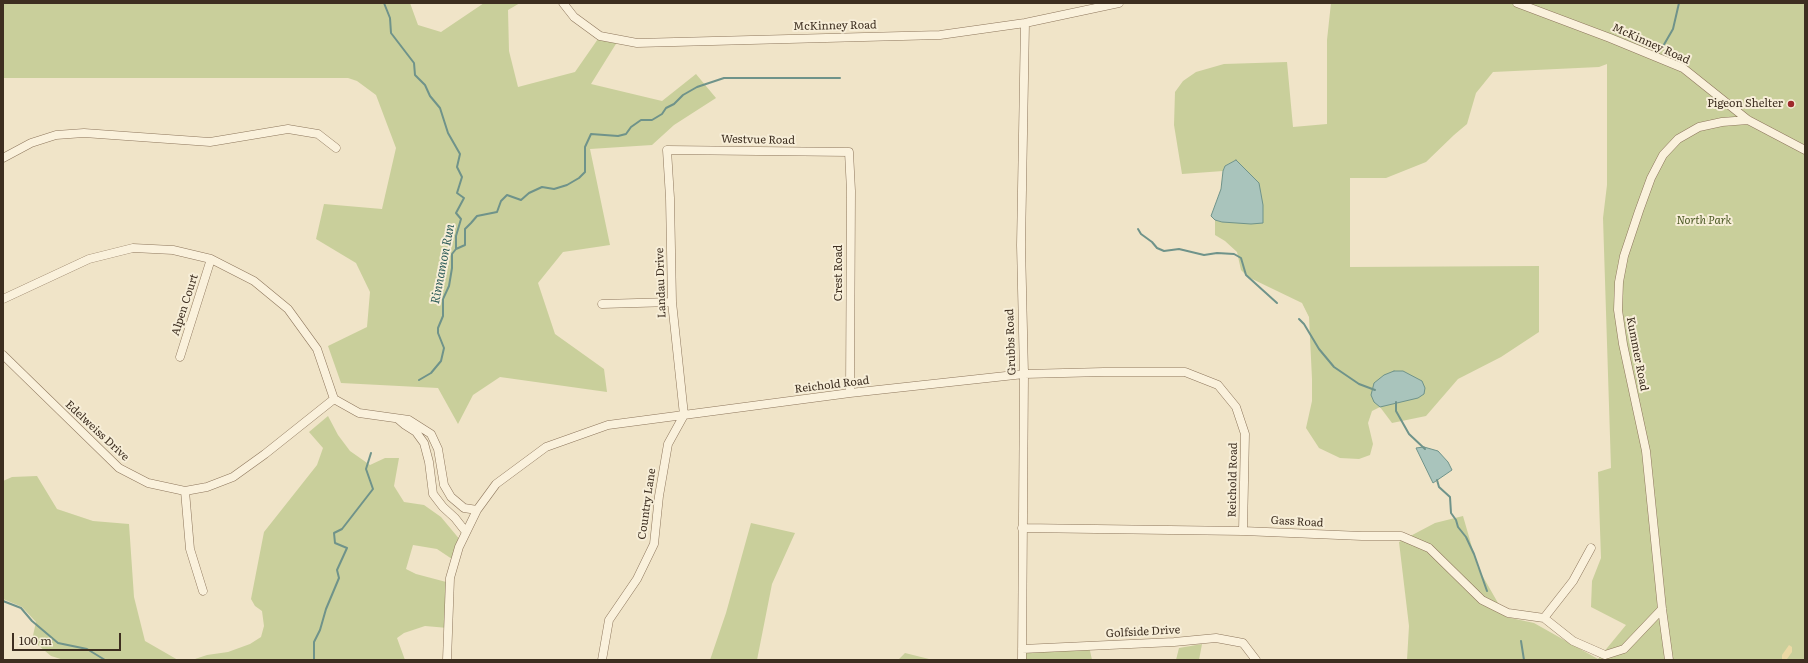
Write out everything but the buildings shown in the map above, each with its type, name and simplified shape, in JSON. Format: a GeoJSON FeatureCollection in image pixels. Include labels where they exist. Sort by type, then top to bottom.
{"type":"FeatureCollection","features":[{"type":"Feature","properties":{"kind":"street","name":"McKinney Road"},"geometry":{"type":"LineString","coordinates":[[563,3],[574,17],[600,36],[637,43],[940,35],[1025,24],[1119,3]]}},
{"type":"Feature","properties":{"kind":"street","name":"McKinney Road"},"geometry":{"type":"LineString","coordinates":[[1517,3],[1684,68],[1748,120],[1805,150]]}},
{"type":"Feature","properties":{"kind":"street","name":"Grubbs Road"},"geometry":{"type":"LineString","coordinates":[[1022,660],[1024,374],[1021,238],[1025,24]]}},
{"type":"Feature","properties":{"kind":"street","name":"Kummer Road"},"geometry":{"type":"LineString","coordinates":[[1669,660],[1662,609],[1646,451],[1623,344],[1619,316],[1619,282],[1624,256],[1638,211],[1650,178],[1663,155],[1678,139],[1699,127],[1722,122],[1748,120]]}},
{"type":"Feature","properties":{"kind":"street"},"geometry":{"type":"LineString","coordinates":[[3,158],[30,143],[56,135],[84,133],[210,142],[288,129],[318,134],[336,148]]}},
{"type":"Feature","properties":{"kind":"street","name":"Westvue Road"},"geometry":{"type":"LineString","coordinates":[[667,150],[849,152]]}},
{"type":"Feature","properties":{"kind":"street","name":"Landau Drive"},"geometry":{"type":"LineString","coordinates":[[667,150],[670,198],[672,302],[684,414]]}},
{"type":"Feature","properties":{"kind":"street","name":"Crest Road"},"geometry":{"type":"LineString","coordinates":[[849,152],[851,191],[850,394]]}},
{"type":"Feature","properties":{"kind":"street"},"geometry":{"type":"LineString","coordinates":[[3,299],[89,259],[133,248],[173,250],[211,259],[254,281],[288,309],[317,349],[334,399],[360,413],[409,420],[431,434],[438,449],[444,484],[452,497],[464,508],[477,510]]}},
{"type":"Feature","properties":{"kind":"street","name":"Alpen Court"},"geometry":{"type":"LineString","coordinates":[[180,358],[211,259]]}},
{"type":"Feature","properties":{"kind":"street"},"geometry":{"type":"LineString","coordinates":[[602,304],[672,302]]}},
{"type":"Feature","properties":{"kind":"street","name":"Edelweiss Drive"},"geometry":{"type":"LineString","coordinates":[[5,361],[119,468],[148,483],[185,491],[207,487],[233,477],[265,454],[334,399]]}},
{"type":"Feature","properties":{"kind":"street","name":"Reichold Road"},"geometry":{"type":"LineString","coordinates":[[447,660],[450,578],[459,547],[477,510],[496,484],[546,447],[608,425],[684,414],[1024,374],[1185,372],[1218,385],[1236,407],[1245,434],[1243,531]]}},
{"type":"Feature","properties":{"kind":"street","name":"Country Lane"},"geometry":{"type":"LineString","coordinates":[[602,660],[609,620],[637,579],[654,544],[659,496],[668,444],[684,414]]}},
{"type":"Feature","properties":{"kind":"street"},"geometry":{"type":"LineString","coordinates":[[398,418],[404,425],[416,432],[424,443],[429,462],[434,494],[443,507],[455,518],[466,532]]}},
{"type":"Feature","properties":{"kind":"street"},"geometry":{"type":"LineString","coordinates":[[185,491],[190,550],[203,592]]}},
{"type":"Feature","properties":{"kind":"street","name":"Gass Road"},"geometry":{"type":"LineString","coordinates":[[1022,528],[1243,531],[1362,536],[1401,536],[1429,548],[1482,600],[1508,613],[1544,618]]}},
{"type":"Feature","properties":{"kind":"street"},"geometry":{"type":"LineString","coordinates":[[1591,548],[1573,581],[1544,618],[1573,641],[1605,655],[1624,649],[1662,609]]}},
{"type":"Feature","properties":{"kind":"street","name":"Golfside Drive"},"geometry":{"type":"LineString","coordinates":[[1022,649],[1174,642],[1216,638],[1243,643],[1256,660]]}},
{"type":"Feature","properties":{"kind":"green space"},"geometry":{"type":"Polygon","coordinates":[[[3,3],[410,3],[418,25],[441,32],[484,3],[520,3],[508,10],[509,51],[518,87],[575,72],[600,36],[619,39],[591,84],[662,101],[696,74],[716,98],[674,125],[652,145],[590,149],[610,245],[563,252],[538,283],[555,334],[604,369],[607,392],[500,377],[473,395],[458,424],[438,388],[341,383],[328,346],[367,327],[370,292],[356,263],[316,239],[324,204],[382,209],[396,148],[376,95],[357,81],[348,78],[3,78],[3,3]]]}},
{"type":"Feature","properties":{"kind":"green space","name":"North Park"},"geometry":{"type":"Polygon","coordinates":[[[1331,3],[1805,3],[1805,660],[1407,660],[1409,626],[1399,542],[1435,523],[1463,516],[1478,568],[1506,617],[1534,623],[1598,659],[1626,625],[1591,607],[1592,581],[1601,558],[1598,472],[1611,468],[1603,218],[1607,185],[1607,64],[1599,67],[1493,72],[1476,93],[1467,124],[1426,162],[1386,178],[1350,178],[1350,267],[1539,266],[1539,332],[1501,357],[1458,379],[1426,416],[1392,423],[1380,407],[1372,411],[1368,423],[1373,444],[1370,455],[1359,459],[1340,458],[1319,448],[1306,428],[1312,401],[1312,379],[1309,317],[1302,303],[1248,277],[1241,270],[1237,252],[1225,241],[1215,235],[1215,220],[1222,222],[1263,214],[1259,183],[1236,160],[1225,166],[1223,171],[1182,174],[1174,125],[1175,92],[1183,81],[1196,72],[1224,64],[1287,62],[1293,127],[1327,124],[1327,40],[1331,3]]]}},
{"type":"Feature","properties":{"kind":"green space"},"geometry":{"type":"Polygon","coordinates":[[[328,416],[338,435],[350,451],[370,465],[385,458],[399,458],[394,486],[404,502],[424,505],[441,517],[461,541],[455,561],[437,549],[413,545],[406,569],[416,574],[450,583],[448,628],[425,626],[404,633],[397,638],[405,660],[192,660],[207,655],[228,652],[250,644],[261,637],[264,626],[262,611],[255,606],[251,599],[264,532],[317,465],[323,448],[309,432],[328,416]]]}},
{"type":"Feature","properties":{"kind":"green space"},"geometry":{"type":"Polygon","coordinates":[[[37,476],[57,509],[93,521],[129,524],[134,597],[145,641],[178,660],[64,660],[51,656],[32,640],[36,622],[22,607],[3,599],[3,481],[12,477],[37,476]]]}},
{"type":"Feature","properties":{"kind":"green space"},"geometry":{"type":"Polygon","coordinates":[[[751,523],[795,533],[772,584],[757,660],[710,660],[726,613],[751,523]]]}},
{"type":"Feature","properties":{"kind":"green space"},"geometry":{"type":"Polygon","coordinates":[[[1202,644],[1199,660],[1176,660],[1179,648],[1202,644]]]}},
{"type":"Feature","properties":{"kind":"green space"},"geometry":{"type":"Polygon","coordinates":[[[1089,646],[1092,660],[1022,660],[1022,649],[1089,646]]]}},
{"type":"Feature","properties":{"kind":"green space"},"geometry":{"type":"Polygon","coordinates":[[[905,653],[933,660],[898,660],[905,653]]]}},
{"type":"Feature","properties":{"kind":"sand"},"geometry":{"type":"Polygon","coordinates":[[[1789,645],[1792,647],[1792,652],[1787,659],[1782,660],[1782,655],[1789,645]]]}},
{"type":"Feature","properties":{"kind":"water"},"geometry":{"type":"Polygon","coordinates":[[[1236,160],[1259,183],[1263,205],[1263,223],[1251,224],[1222,222],[1215,220],[1211,216],[1221,189],[1225,166],[1236,160]]]}},
{"type":"Feature","properties":{"kind":"water"},"geometry":{"type":"Polygon","coordinates":[[[1394,371],[1403,371],[1422,381],[1425,388],[1424,394],[1418,398],[1380,407],[1374,402],[1371,395],[1374,383],[1384,375],[1394,371]]]}},
{"type":"Feature","properties":{"kind":"water"},"geometry":{"type":"Polygon","coordinates":[[[1424,447],[1438,451],[1448,462],[1452,470],[1433,483],[1416,448],[1424,447]]]}},
{"type":"Feature","properties":{"kind":"waterway","name":"Rinnamon Run"},"geometry":{"type":"LineString","coordinates":[[384,3],[390,18],[391,33],[414,63],[415,75],[425,85],[430,96],[440,108],[448,133],[460,154],[457,167],[462,177],[457,193],[464,198],[456,213],[461,219],[456,236],[456,249],[452,254],[452,268],[449,286],[443,299],[443,316],[438,328],[438,333],[444,348],[441,361],[431,373],[419,380]]}},
{"type":"Feature","properties":{"kind":"waterway"},"geometry":{"type":"LineString","coordinates":[[1662,48],[1673,29],[1679,3]]}},
{"type":"Feature","properties":{"kind":"waterway"},"geometry":{"type":"LineString","coordinates":[[456,249],[465,245],[465,229],[477,216],[497,212],[501,201],[507,195],[521,200],[529,193],[542,187],[554,189],[567,185],[579,178],[585,172],[585,147],[591,134],[618,136],[626,134],[631,127],[641,120],[652,120],[662,114],[666,108],[674,104],[683,95],[697,87],[724,78],[840,78]]}},
{"type":"Feature","properties":{"kind":"waterway"},"geometry":{"type":"LineString","coordinates":[[1138,229],[1141,234],[1152,242],[1157,248],[1164,251],[1179,249],[1204,255],[1217,253],[1234,254],[1241,258],[1246,275],[1277,303]]}},
{"type":"Feature","properties":{"kind":"waterway"},"geometry":{"type":"LineString","coordinates":[[1299,319],[1304,324],[1319,349],[1334,367],[1359,384],[1375,390]]}},
{"type":"Feature","properties":{"kind":"waterway"},"geometry":{"type":"LineString","coordinates":[[1396,402],[1396,411],[1409,434],[1425,449]]}},
{"type":"Feature","properties":{"kind":"waterway"},"geometry":{"type":"LineString","coordinates":[[314,660],[314,642],[320,630],[326,609],[339,578],[337,570],[347,548],[335,543],[334,533],[342,529],[373,489],[366,469],[371,453]]}},
{"type":"Feature","properties":{"kind":"waterway"},"geometry":{"type":"LineString","coordinates":[[1437,480],[1439,487],[1450,497],[1451,513],[1456,520],[1458,527],[1466,537],[1474,554],[1487,591]]}},
{"type":"Feature","properties":{"kind":"waterway"},"geometry":{"type":"LineString","coordinates":[[3,601],[21,608],[32,621],[58,643],[87,649],[105,660]]}},
{"type":"Feature","properties":{"kind":"waterway"},"geometry":{"type":"LineString","coordinates":[[1521,641],[1524,660]]}},
{"type":"Feature","properties":{"kind":"place","name":"Pigeon Shelter"},"geometry":{"type":"Point","coordinates":[1791,104]}}]}
